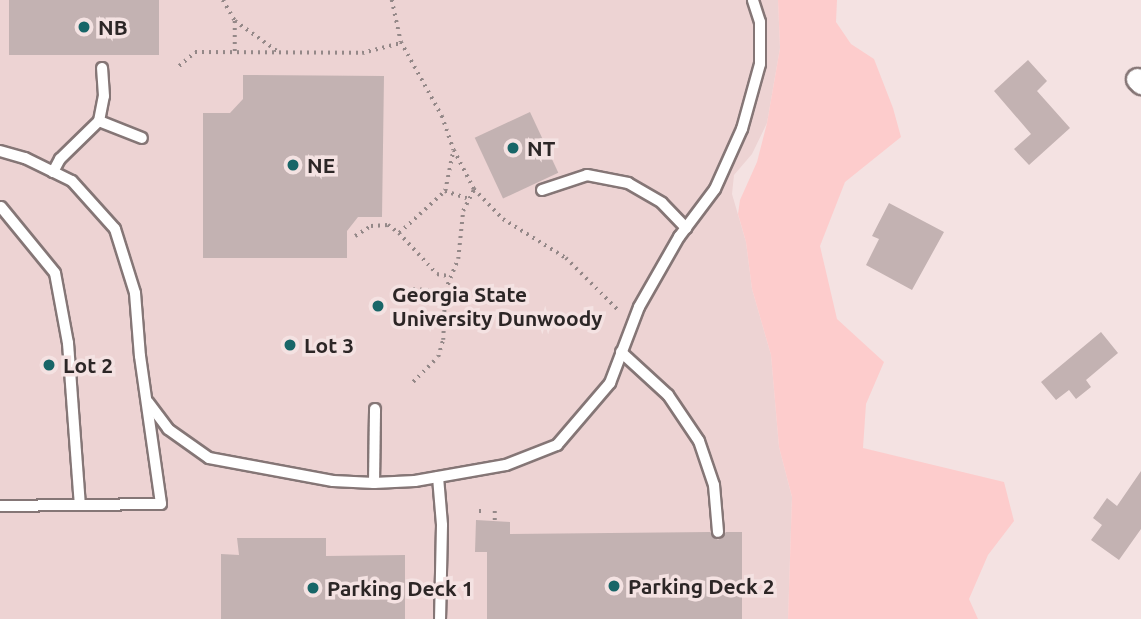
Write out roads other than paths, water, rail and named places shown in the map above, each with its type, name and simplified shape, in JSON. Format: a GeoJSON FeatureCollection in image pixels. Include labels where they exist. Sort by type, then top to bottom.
{"type":"FeatureCollection","features":[{"type":"Feature","properties":{"kind":"lane"},"geometry":{"type":"LineString","coordinates":[[148,402],[168,429],[209,458],[333,481],[374,484],[438,477],[506,465],[556,445],[610,383],[639,307],[686,228],[715,189],[742,129],[760,64],[760,22],[752,0]]}},
{"type":"Feature","properties":{"kind":"lane"},"geometry":{"type":"LineString","coordinates":[[53,172],[60,159],[99,121],[104,96],[102,68]]}},
{"type":"Feature","properties":{"kind":"lane"},"geometry":{"type":"LineString","coordinates":[[99,121],[142,138]]}},
{"type":"Feature","properties":{"kind":"lane"},"geometry":{"type":"LineString","coordinates":[[0,151],[26,158],[72,181],[115,229],[135,293],[140,356],[161,504],[0,506]]}},
{"type":"Feature","properties":{"kind":"lane"},"geometry":{"type":"LineString","coordinates":[[542,190],[587,175],[610,178],[628,183],[662,203],[686,228]]}},
{"type":"Feature","properties":{"kind":"lane"},"geometry":{"type":"LineString","coordinates":[[1,207],[55,273],[68,343],[80,505]]}},
{"type":"Feature","properties":{"kind":"lane"},"geometry":{"type":"LineString","coordinates":[[621,352],[668,395],[699,441],[714,485],[718,533]]}},
{"type":"Feature","properties":{"kind":"lane"},"geometry":{"type":"LineString","coordinates":[[374,484],[375,409]]}},
{"type":"Feature","properties":{"kind":"lane"},"geometry":{"type":"LineString","coordinates":[[438,477],[442,525],[440,619]]}},
{"type":"Feature","properties":{"kind":"place","name":"NB"},"geometry":{"type":"Point","coordinates":[84,27]}},
{"type":"Feature","properties":{"kind":"place","name":"NT"},"geometry":{"type":"Point","coordinates":[513,148]}},
{"type":"Feature","properties":{"kind":"place","name":"NE"},"geometry":{"type":"Point","coordinates":[293,165]}},
{"type":"Feature","properties":{"kind":"place","name":"Georgia State University Dunwoody"},"geometry":{"type":"Point","coordinates":[378,306]}},
{"type":"Feature","properties":{"kind":"place","name":"Lot 3"},"geometry":{"type":"Point","coordinates":[290,345]}},
{"type":"Feature","properties":{"kind":"place","name":"Lot 2"},"geometry":{"type":"Point","coordinates":[49,365]}},
{"type":"Feature","properties":{"kind":"place","name":"Parking Deck 2"},"geometry":{"type":"Point","coordinates":[614,586]}},
{"type":"Feature","properties":{"kind":"place","name":"Parking Deck 1"},"geometry":{"type":"Point","coordinates":[313,588]}}]}
